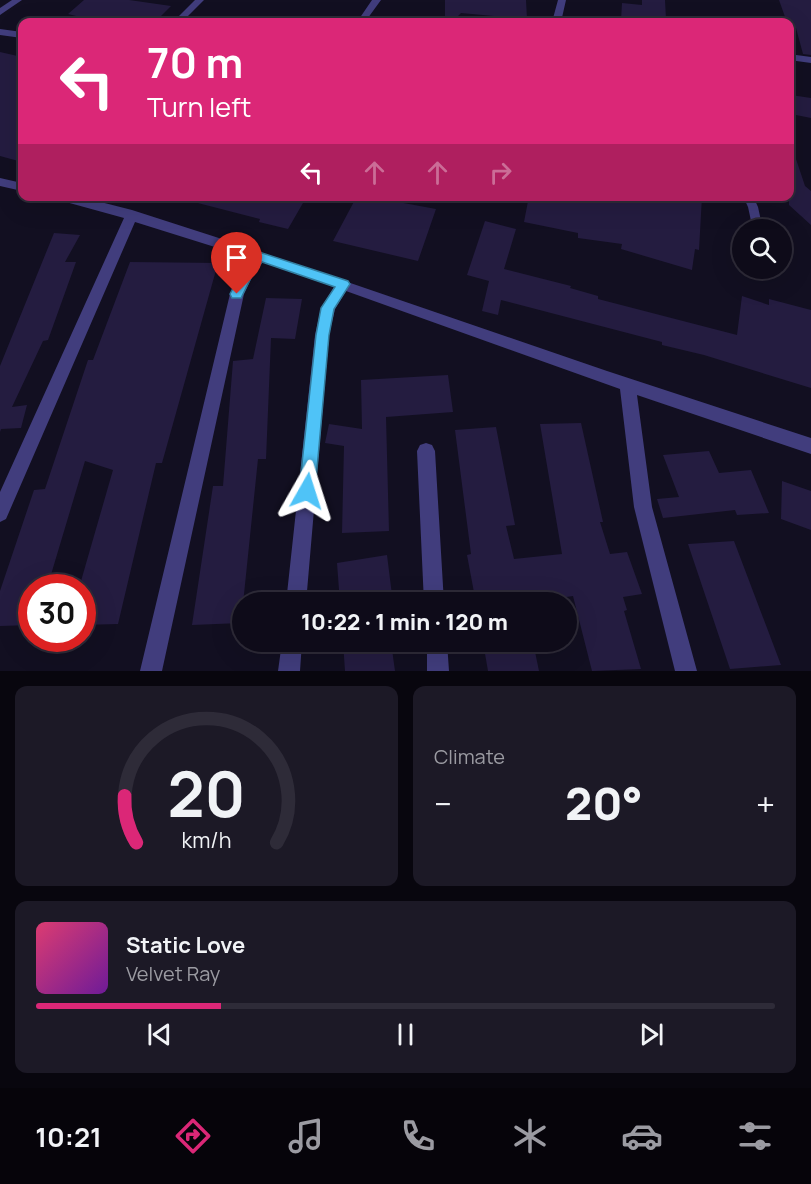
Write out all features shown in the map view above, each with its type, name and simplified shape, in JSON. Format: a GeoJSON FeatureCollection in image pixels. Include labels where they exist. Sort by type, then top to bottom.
{"type":"FeatureCollection","features":[{"type":"Feature","properties":{"kind":"street"},"geometry":{"type":"LineString","coordinates":[[0,12],[18,0]]}},
{"type":"Feature","properties":{"kind":"street"},"geometry":{"type":"LineString","coordinates":[[181,18],[200,0]]}},
{"type":"Feature","properties":{"kind":"street"},"geometry":{"type":"LineString","coordinates":[[365,18],[377,0]]}},
{"type":"Feature","properties":{"kind":"street"},"geometry":{"type":"LineString","coordinates":[[557,18],[562,0]]}},
{"type":"Feature","properties":{"kind":"street"},"geometry":{"type":"LineString","coordinates":[[0,32],[18,34]]}},
{"type":"Feature","properties":{"kind":"street"},"geometry":{"type":"LineString","coordinates":[[794,58],[811,60]]}},
{"type":"Feature","properties":{"kind":"street"},"geometry":{"type":"LineString","coordinates":[[0,182],[18,186]]}},
{"type":"Feature","properties":{"kind":"street"},"geometry":{"type":"LineString","coordinates":[[78,201],[132,215],[343,284],[628,386],[811,446]]}},
{"type":"Feature","properties":{"kind":"street"},"geometry":{"type":"LineString","coordinates":[[0,513],[132,215]]}},
{"type":"Feature","properties":{"kind":"street"},"geometry":{"type":"LineString","coordinates":[[152,671],[237,294],[246,274],[259,256]]}},
{"type":"Feature","properties":{"kind":"street"},"geometry":{"type":"LineString","coordinates":[[297,592],[322,335],[328,308],[343,284]]}},
{"type":"Feature","properties":{"kind":"street"},"geometry":{"type":"LineString","coordinates":[[628,386],[643,507],[686,671]]}},
{"type":"Feature","properties":{"kind":"street"},"geometry":{"type":"LineString","coordinates":[[426,451],[433,592]]}},
{"type":"Feature","properties":{"kind":"street"},"geometry":{"type":"LineString","coordinates":[[289,671],[291,652]]}},
{"type":"Feature","properties":{"kind":"street"},"geometry":{"type":"LineString","coordinates":[[437,652],[438,671]]}},
{"type":"Feature","properties":{"kind":"lane"},"geometry":{"type":"LineString","coordinates":[[750,201],[756,219]]}},
{"type":"Feature","properties":{"kind":"building"},"geometry":{"type":"Polygon","coordinates":[[[84,0],[129,0],[171,6],[159,18],[84,18],[68,14],[84,0]]]}},
{"type":"Feature","properties":{"kind":"building"},"geometry":{"type":"Polygon","coordinates":[[[445,0],[526,0],[527,18],[461,13],[456,18],[445,18],[445,0]]]}},
{"type":"Feature","properties":{"kind":"building"},"geometry":{"type":"Polygon","coordinates":[[[642,0],[665,0],[666,18],[621,18],[622,3],[642,5],[642,0]]]}},
{"type":"Feature","properties":{"kind":"building"},"geometry":{"type":"Polygon","coordinates":[[[779,0],[811,0],[811,55],[803,54],[796,28],[794,28],[794,18],[785,18],[779,0]]]}},
{"type":"Feature","properties":{"kind":"building"},"geometry":{"type":"Polygon","coordinates":[[[0,52],[18,56],[18,161],[0,156],[0,52]]]}},
{"type":"Feature","properties":{"kind":"building"},"geometry":{"type":"Polygon","coordinates":[[[794,95],[811,98],[811,118],[796,115],[794,95]]]}},
{"type":"Feature","properties":{"kind":"building"},"geometry":{"type":"Polygon","coordinates":[[[794,153],[805,186],[811,191],[811,225],[789,205],[789,201],[794,201],[794,153]]]}},
{"type":"Feature","properties":{"kind":"building"},"geometry":{"type":"Polygon","coordinates":[[[304,201],[288,229],[259,222],[260,219],[194,202],[304,201]]]}},
{"type":"Feature","properties":{"kind":"building"},"geometry":{"type":"Polygon","coordinates":[[[354,201],[398,201],[436,209],[418,261],[333,241],[354,201]]]}},
{"type":"Feature","properties":{"kind":"building"},"geometry":{"type":"Polygon","coordinates":[[[528,201],[702,201],[699,250],[695,249],[692,270],[621,249],[622,244],[578,238],[578,233],[524,222],[528,201]]]}},
{"type":"Feature","properties":{"kind":"building"},"geometry":{"type":"Polygon","coordinates":[[[485,221],[516,229],[504,269],[571,286],[570,288],[598,296],[598,299],[737,335],[742,296],[769,305],[769,299],[811,310],[811,388],[704,355],[662,345],[662,342],[501,300],[498,315],[482,311],[489,281],[467,275],[485,221]]]}},
{"type":"Feature","properties":{"kind":"building"},"geometry":{"type":"Polygon","coordinates":[[[54,233],[80,235],[65,262],[76,262],[48,340],[43,341],[12,407],[27,405],[21,428],[1,429],[0,432],[0,366],[54,233]]]}},
{"type":"Feature","properties":{"kind":"building"},"geometry":{"type":"Polygon","coordinates":[[[130,262],[218,263],[162,463],[156,463],[118,624],[96,625],[96,574],[83,574],[113,470],[85,461],[51,574],[18,574],[18,625],[0,626],[0,591],[34,490],[45,489],[88,360],[93,360],[130,262]]]}},
{"type":"Feature","properties":{"kind":"building"},"geometry":{"type":"Polygon","coordinates":[[[266,298],[302,299],[295,339],[271,338],[266,459],[258,459],[244,592],[232,592],[232,623],[192,625],[213,486],[223,486],[233,361],[253,359],[266,298]]]}},
{"type":"Feature","properties":{"kind":"building"},"geometry":{"type":"Polygon","coordinates":[[[448,375],[453,412],[386,417],[389,531],[342,533],[344,446],[325,443],[329,424],[362,429],[361,380],[448,375]]]}},
{"type":"Feature","properties":{"kind":"building"},"geometry":{"type":"Polygon","coordinates":[[[581,423],[603,522],[600,522],[610,554],[627,552],[642,594],[623,597],[627,610],[624,611],[641,669],[592,671],[577,612],[577,592],[474,592],[467,555],[471,554],[455,430],[496,427],[515,525],[506,526],[514,559],[562,554],[540,424],[581,423]]]}},
{"type":"Feature","properties":{"kind":"building"},"geometry":{"type":"Polygon","coordinates":[[[709,451],[719,473],[751,470],[769,513],[737,515],[735,510],[663,518],[657,499],[679,497],[663,455],[709,451]]]}},
{"type":"Feature","properties":{"kind":"building"},"geometry":{"type":"Polygon","coordinates":[[[782,481],[811,491],[811,530],[781,519],[782,481]]]}},
{"type":"Feature","properties":{"kind":"building"},"geometry":{"type":"Polygon","coordinates":[[[734,541],[781,665],[730,669],[688,544],[734,541]]]}},
{"type":"Feature","properties":{"kind":"building"},"geometry":{"type":"Polygon","coordinates":[[[387,555],[392,592],[339,592],[337,563],[387,555]]]}},
{"type":"Feature","properties":{"kind":"building"},"geometry":{"type":"Polygon","coordinates":[[[344,652],[392,652],[395,671],[345,671],[344,652]]]}},
{"type":"Feature","properties":{"kind":"building"},"geometry":{"type":"Polygon","coordinates":[[[485,652],[535,652],[539,671],[488,671],[485,652]]]}},
{"type":"Feature","properties":{"kind":"route"},"geometry":{"type":"LineString","coordinates":[[237,294],[246,274],[259,256],[343,284],[328,308],[322,335],[307,491]]}}]}
